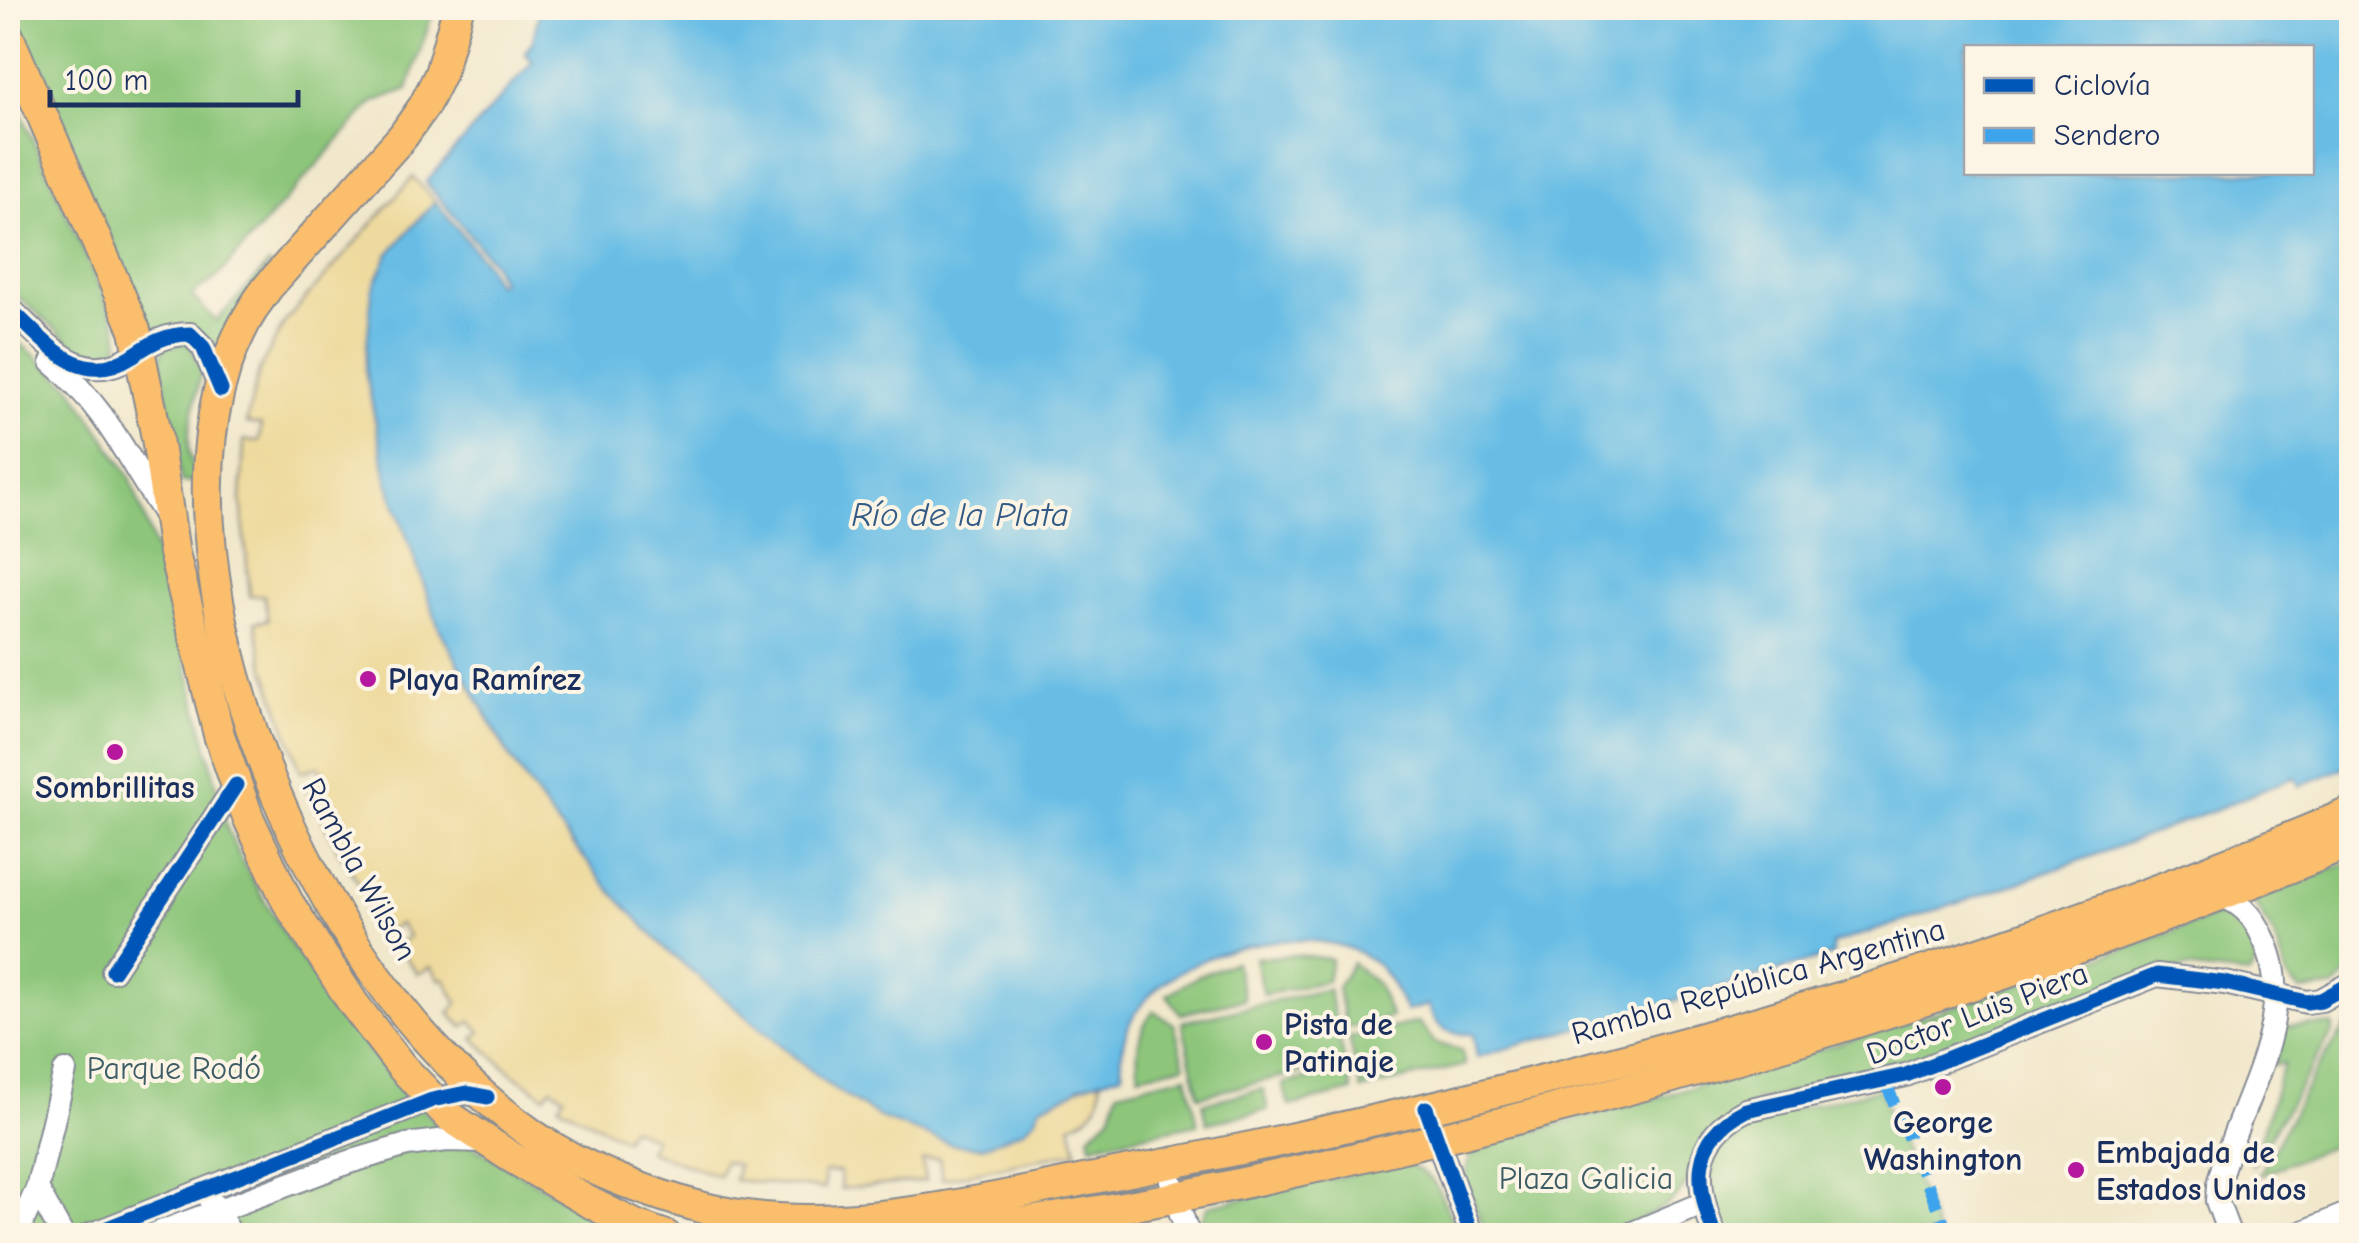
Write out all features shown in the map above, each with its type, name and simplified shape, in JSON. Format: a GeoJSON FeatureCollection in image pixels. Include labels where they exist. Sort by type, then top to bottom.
{"type":"FeatureCollection","features":[{"type":"Feature","properties":{"kind":"main road","name":"Rambla Wilson"},"geometry":{"type":"LineString","coordinates":[[458,8],[440,74],[424,106],[403,136],[252,308],[232,348],[210,459],[213,569],[224,638],[250,728],[289,824],[359,950],[431,1042],[486,1097],[539,1139],[629,1182],[706,1208],[780,1221],[846,1219],[961,1203],[1167,1164]]}},
{"type":"Feature","properties":{"kind":"main road"},"geometry":{"type":"LineString","coordinates":[[8,36],[124,301],[140,350],[168,518],[219,735],[286,901],[353,1003],[432,1100],[485,1141],[639,1230],[666,1236]]}},
{"type":"Feature","properties":{"kind":"main road","name":"Rambla República Argentina"},"geometry":{"type":"LineString","coordinates":[[1167,1164],[1426,1108],[1675,1046],[1952,962],[2352,812]]}},
{"type":"Feature","properties":{"kind":"main road","name":"Rambla República Argentina"},"geometry":{"type":"LineString","coordinates":[[1174,1198],[1436,1138],[1664,1079],[1852,1023],[1974,984],[2352,842]]}},
{"type":"Feature","properties":{"kind":"main road"},"geometry":{"type":"LineString","coordinates":[[938,1236],[1174,1198]]}},
{"type":"Feature","properties":{"kind":"street"},"geometry":{"type":"LineString","coordinates":[[8,307],[62,356],[86,369],[118,363],[168,336],[190,334],[203,347],[221,390]]}},
{"type":"Feature","properties":{"kind":"street"},"geometry":{"type":"LineString","coordinates":[[8,324],[91,400],[168,518]]}},
{"type":"Feature","properties":{"kind":"street"},"geometry":{"type":"LineString","coordinates":[[113,972],[236,785]]}},
{"type":"Feature","properties":{"kind":"street"},"geometry":{"type":"LineString","coordinates":[[2219,895],[2246,909],[2260,930],[2272,962],[2278,997],[2218,1185],[2218,1201],[2230,1236]]}},
{"type":"Feature","properties":{"kind":"street","name":"Doctor Luis Piera"},"geometry":{"type":"LineString","coordinates":[[1702,1204],[1700,1165],[1706,1148],[1732,1117],[1746,1110],[1906,1075],[2156,975],[2225,983],[2306,1002],[2322,1000],[2352,983]]}},
{"type":"Feature","properties":{"kind":"street"},"geometry":{"type":"LineString","coordinates":[[16,1236],[37,1189],[65,1071]]}},
{"type":"Feature","properties":{"kind":"street"},"geometry":{"type":"LineString","coordinates":[[87,1236],[205,1186],[432,1100],[466,1093],[486,1097]]}},
{"type":"Feature","properties":{"kind":"street"},"geometry":{"type":"LineString","coordinates":[[1426,1108],[1472,1236]]}},
{"type":"Feature","properties":{"kind":"street"},"geometry":{"type":"LineString","coordinates":[[150,1236],[214,1210],[406,1145],[485,1141]]}},
{"type":"Feature","properties":{"kind":"street"},"geometry":{"type":"LineString","coordinates":[[1167,1164],[1174,1198],[1190,1236]]}},
{"type":"Feature","properties":{"kind":"street"},"geometry":{"type":"LineString","coordinates":[[205,1186],[214,1210],[232,1236]]}},
{"type":"Feature","properties":{"kind":"street"},"geometry":{"type":"LineString","coordinates":[[37,1189],[62,1236]]}},
{"type":"Feature","properties":{"kind":"street"},"geometry":{"type":"LineString","coordinates":[[1626,1236],[1702,1204],[1715,1236]]}},
{"type":"Feature","properties":{"kind":"street"},"geometry":{"type":"LineString","coordinates":[[2294,1236],[2352,1212]]}},
{"type":"Feature","properties":{"kind":"green space"},"geometry":{"type":"Polygon","coordinates":[[[10,8],[434,8],[408,89],[373,102],[216,278],[191,295],[216,321],[270,263],[219,352],[151,335],[135,290],[10,8]]]}},
{"type":"Feature","properties":{"kind":"green space"},"geometry":{"type":"Polygon","coordinates":[[[8,84],[117,326],[119,345],[108,357],[88,358],[8,288],[8,84]]]}},
{"type":"Feature","properties":{"kind":"green space","name":"Parque Rodó"},"geometry":{"type":"Polygon","coordinates":[[[8,333],[71,386],[130,477],[166,580],[227,828],[241,860],[292,947],[379,1064],[440,1127],[605,1223],[618,1235],[8,1235],[8,333]]]}},
{"type":"Feature","properties":{"kind":"green space"},"geometry":{"type":"Polygon","coordinates":[[[189,342],[201,370],[189,434],[197,482],[181,482],[160,359],[165,347],[189,342]]]}},
{"type":"Feature","properties":{"kind":"green space"},"geometry":{"type":"Polygon","coordinates":[[[2351,861],[2351,971],[2334,988],[2301,991],[2288,979],[2276,940],[2254,901],[2351,861]]]}},
{"type":"Feature","properties":{"kind":"green space","name":"Plaza Galicia"},"geometry":{"type":"Polygon","coordinates":[[[2219,915],[2237,923],[2252,939],[2257,958],[2248,975],[2183,968],[1892,1072],[1757,1101],[1690,1174],[1676,1197],[1652,1214],[1585,1237],[1486,1235],[1465,1180],[1469,1158],[1488,1143],[1856,1038],[2219,915]]]}},
{"type":"Feature","properties":{"kind":"green space"},"geometry":{"type":"Polygon","coordinates":[[[1296,955],[1331,959],[1327,981],[1263,995],[1255,958],[1296,955]]]}},
{"type":"Feature","properties":{"kind":"green space"},"geometry":{"type":"Polygon","coordinates":[[[1235,962],[1244,999],[1181,1014],[1167,995],[1200,975],[1235,962]]]}},
{"type":"Feature","properties":{"kind":"green space"},"geometry":{"type":"Polygon","coordinates":[[[1352,963],[1377,984],[1391,1017],[1346,1028],[1337,988],[1352,963]]]}},
{"type":"Feature","properties":{"kind":"green space","name":"Pista de Patinaje"},"geometry":{"type":"Polygon","coordinates":[[[1328,989],[1345,1062],[1199,1096],[1182,1022],[1328,989]]]}},
{"type":"Feature","properties":{"kind":"green space"},"geometry":{"type":"Polygon","coordinates":[[[1153,1011],[1174,1024],[1185,1065],[1139,1075],[1139,1041],[1153,1011]]]}},
{"type":"Feature","properties":{"kind":"green space"},"geometry":{"type":"Polygon","coordinates":[[[2351,1019],[2351,1139],[2259,1175],[2315,1072],[2351,1019]]]}},
{"type":"Feature","properties":{"kind":"green space"},"geometry":{"type":"Polygon","coordinates":[[[1418,1022],[1435,1043],[1461,1050],[1465,1065],[1361,1090],[1349,1038],[1418,1022]]]}},
{"type":"Feature","properties":{"kind":"green space"},"geometry":{"type":"Polygon","coordinates":[[[2333,1025],[2333,1032],[2252,1166],[2284,1063],[2274,1065],[2284,1029],[2333,1025]]]}},
{"type":"Feature","properties":{"kind":"green space"},"geometry":{"type":"Polygon","coordinates":[[[1347,1069],[1352,1091],[1289,1106],[1283,1084],[1347,1069]]]}},
{"type":"Feature","properties":{"kind":"green space"},"geometry":{"type":"Polygon","coordinates":[[[1187,1075],[1198,1124],[1091,1145],[1089,1135],[1110,1116],[1118,1091],[1187,1075]]]}},
{"type":"Feature","properties":{"kind":"green space"},"geometry":{"type":"Polygon","coordinates":[[[1263,1089],[1268,1110],[1207,1123],[1203,1103],[1263,1089]]]}},
{"type":"Feature","properties":{"kind":"green space"},"geometry":{"type":"Polygon","coordinates":[[[1879,1089],[1938,1235],[1813,1236],[1811,1231],[1800,1235],[1728,1235],[1707,1183],[1706,1164],[1732,1124],[1879,1089]]]}},
{"type":"Feature","properties":{"kind":"green space"},"geometry":{"type":"Polygon","coordinates":[[[1399,1164],[1412,1166],[1431,1179],[1458,1235],[1204,1236],[1199,1224],[1208,1206],[1399,1164]]]}},
{"type":"Feature","properties":{"kind":"sand","name":"Playa Ramírez"},"geometry":{"type":"Polygon","coordinates":[[[413,177],[435,201],[388,255],[365,369],[388,483],[439,628],[511,760],[612,892],[667,950],[827,1084],[881,1118],[913,1129],[1035,1119],[1041,1106],[1101,1079],[1095,1108],[1071,1124],[1077,1151],[942,1179],[939,1158],[922,1160],[925,1181],[841,1189],[840,1172],[824,1172],[824,1189],[734,1180],[738,1165],[724,1161],[719,1176],[648,1151],[654,1138],[631,1127],[624,1139],[559,1105],[564,1096],[551,1088],[545,1096],[512,1073],[474,1039],[481,1032],[471,1021],[463,1027],[449,1013],[458,1003],[444,978],[440,980],[431,967],[418,974],[397,946],[409,936],[399,924],[388,931],[337,848],[308,788],[325,781],[319,766],[301,772],[265,668],[255,622],[268,620],[264,595],[250,596],[241,499],[244,440],[259,441],[261,425],[246,423],[259,371],[284,323],[413,177]]]}},
{"type":"Feature","properties":{"kind":"water","name":"Río de la Plata"},"geometry":{"type":"Polygon","coordinates":[[[547,8],[2351,8],[2351,765],[2299,786],[2295,777],[2065,866],[1832,944],[1833,955],[1477,1057],[1473,1034],[1444,1029],[1428,1005],[1406,1011],[1385,974],[1365,956],[1332,944],[1293,940],[1250,945],[1209,957],[1172,977],[1143,1003],[1125,1035],[1123,1073],[1080,1086],[1041,1106],[1025,1129],[982,1147],[950,1144],[880,1118],[827,1084],[667,950],[612,892],[555,822],[511,759],[439,628],[388,483],[365,369],[372,290],[388,255],[435,201],[486,264],[496,284],[501,282],[492,262],[426,182],[533,61],[525,53],[533,40],[539,12],[547,8]]]}},
{"type":"Feature","properties":{"kind":"marked path"},"geometry":{"type":"LineString","coordinates":[[1885,1081],[1949,1236]]}},
{"type":"Feature","properties":{"kind":"cycle path"},"geometry":{"type":"LineString","coordinates":[[8,307],[64,357],[95,367],[113,365],[166,338],[190,334],[203,347],[221,390]]}},
{"type":"Feature","properties":{"kind":"cycle path"},"geometry":{"type":"LineString","coordinates":[[113,971],[236,785]]}},
{"type":"Feature","properties":{"kind":"cycle path"},"geometry":{"type":"LineString","coordinates":[[1715,1236],[1703,1199],[1702,1165],[1714,1135],[1746,1110],[1906,1075],[2157,975],[2225,983],[2307,1002],[2321,1000],[2352,983]]}},
{"type":"Feature","properties":{"kind":"cycle path"},"geometry":{"type":"LineString","coordinates":[[87,1236],[432,1100],[466,1093],[487,1097]]}},
{"type":"Feature","properties":{"kind":"cycle path"},"geometry":{"type":"LineString","coordinates":[[1426,1108],[1472,1236]]}},
{"type":"Feature","properties":{"kind":"place","name":"Playa Ramírez"},"geometry":{"type":"Point","coordinates":[368,679]}},
{"type":"Feature","properties":{"kind":"place","name":"Sombrillitas"},"geometry":{"type":"Point","coordinates":[115,752]}},
{"type":"Feature","properties":{"kind":"place","name":"Pista de Patinaje"},"geometry":{"type":"Point","coordinates":[1264,1042]}},
{"type":"Feature","properties":{"kind":"place","name":"George Washington"},"geometry":{"type":"Point","coordinates":[1943,1087]}},
{"type":"Feature","properties":{"kind":"place","name":"Embajada de Estados Unidos"},"geometry":{"type":"Point","coordinates":[2076,1170]}}]}
